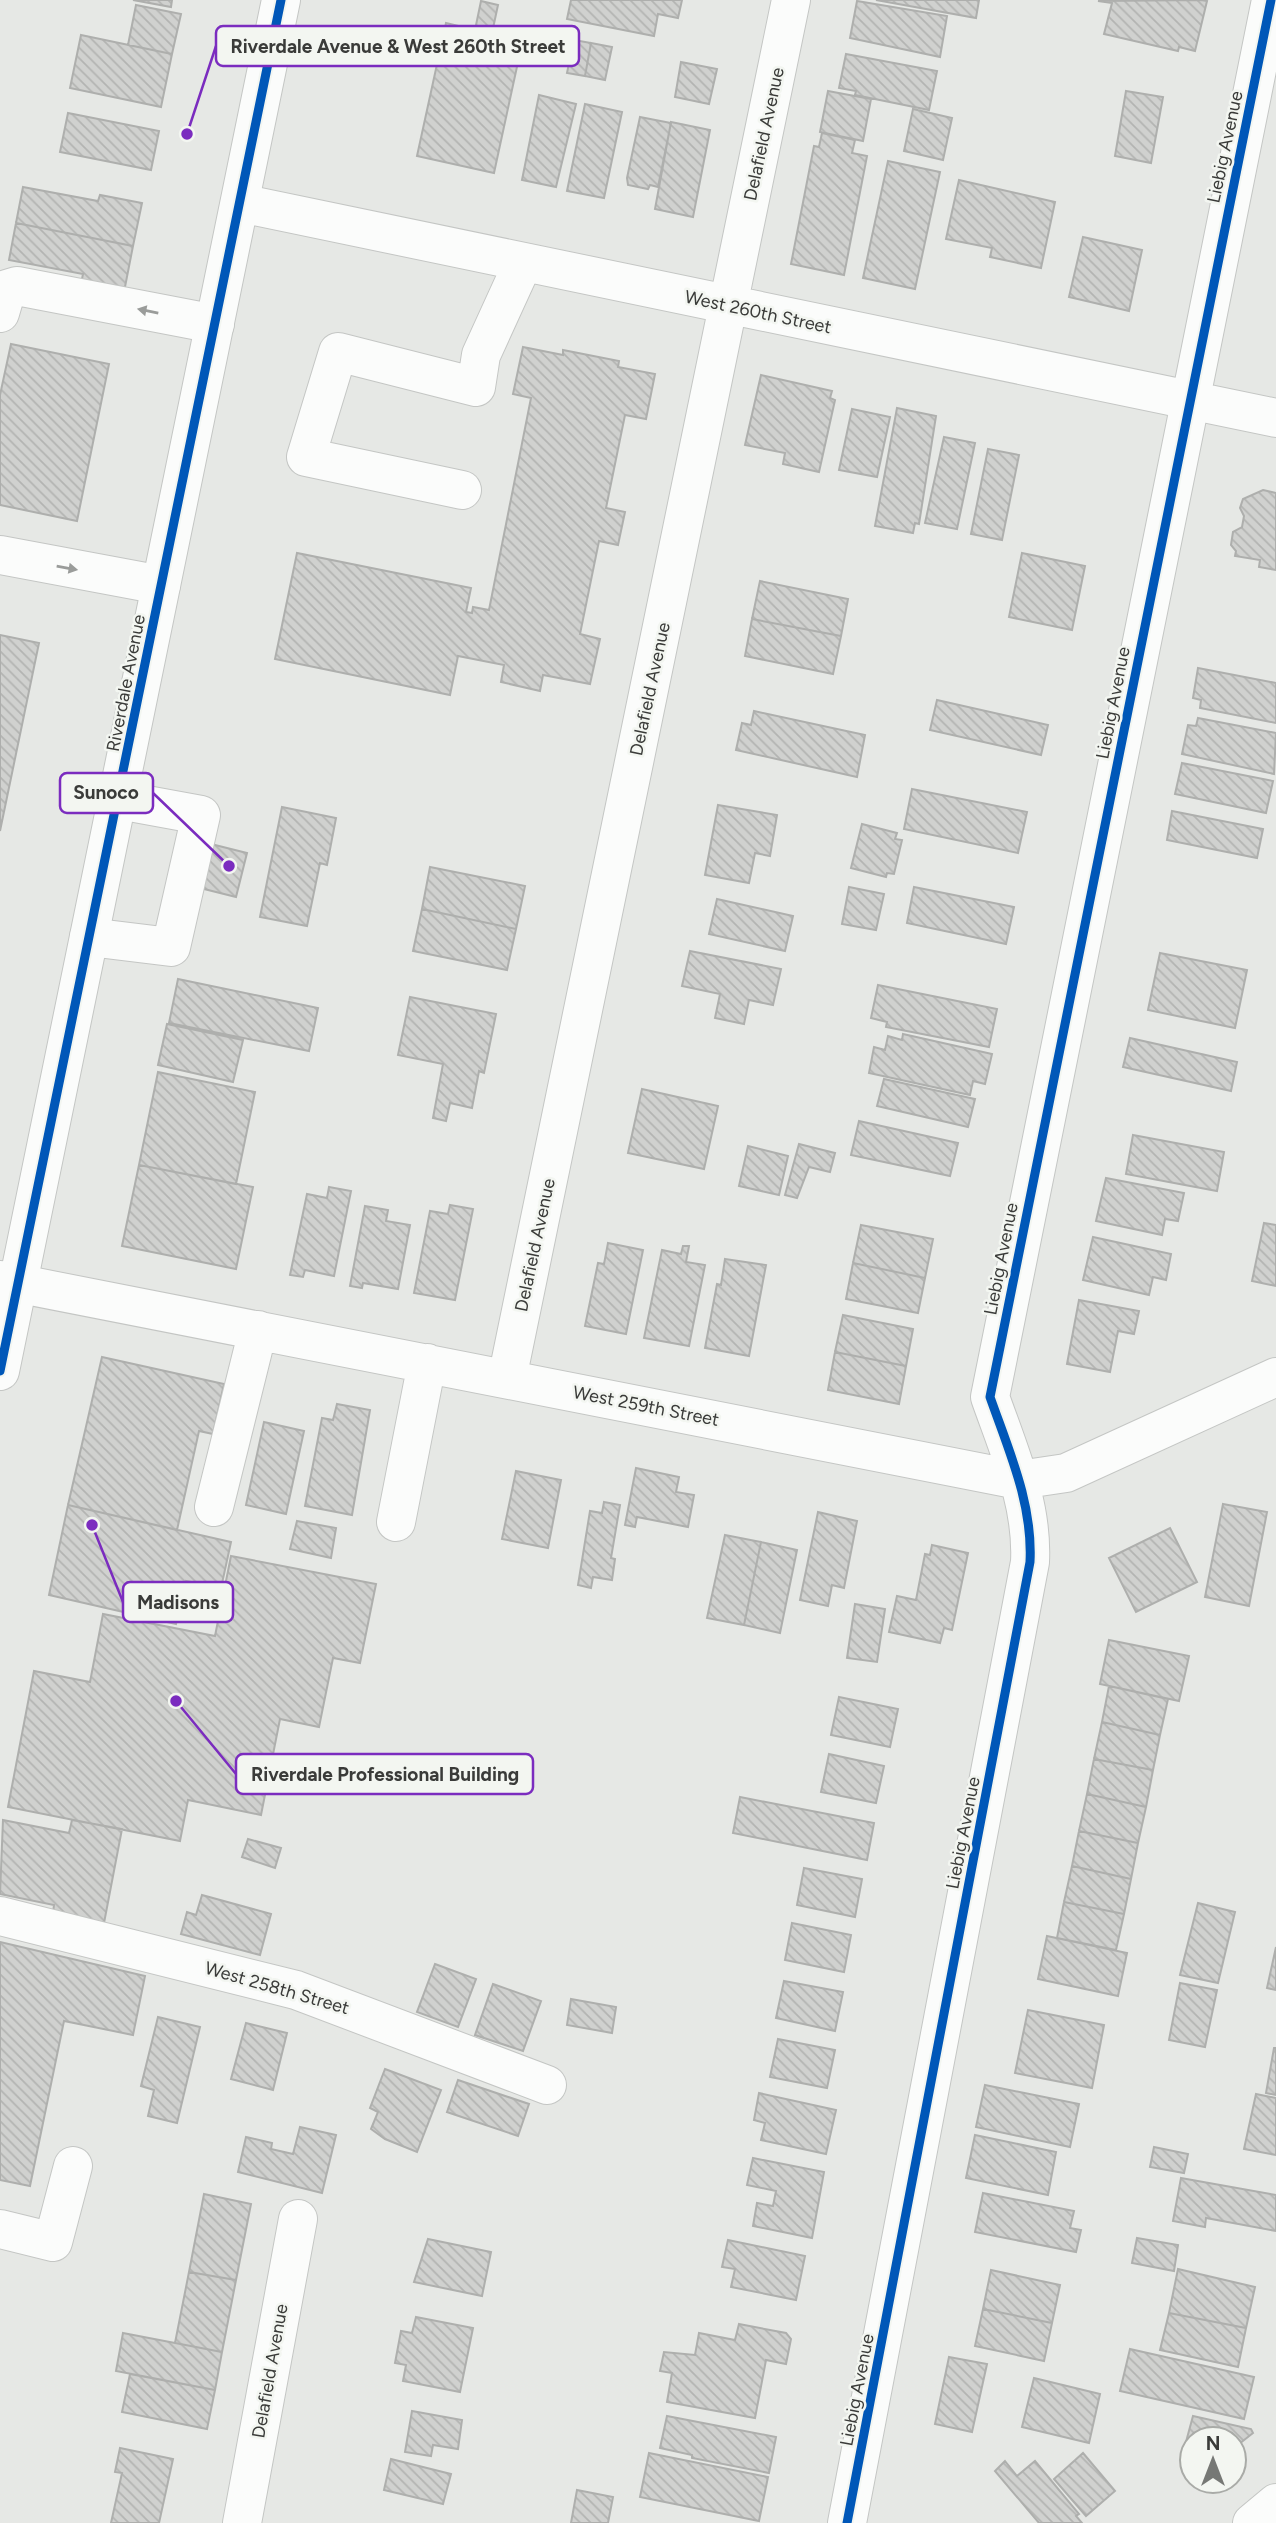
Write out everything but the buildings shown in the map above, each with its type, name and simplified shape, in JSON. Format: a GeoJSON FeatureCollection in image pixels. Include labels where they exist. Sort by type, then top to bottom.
{"type":"FeatureCollection","features":[{"type":"Feature","properties":{"kind":"street","name":"Riverdale Avenue"},"geometry":{"type":"LineString","coordinates":[[0,1371],[9,1281],[119,800],[281,0]]}},
{"type":"Feature","properties":{"kind":"street","name":"Delafield Avenue"},"geometry":{"type":"LineString","coordinates":[[508,1378],[791,0]]}},
{"type":"Feature","properties":{"kind":"street","name":"Liebig Avenue"},"geometry":{"type":"LineString","coordinates":[[847,2523],[1030,1562],[1032,1531],[1020,1480],[990,1397],[1271,0]]}},
{"type":"Feature","properties":{"kind":"street","name":"West 260th Street"},"geometry":{"type":"LineString","coordinates":[[240,203],[729,307],[1276,418]]}},
{"type":"Feature","properties":{"kind":"street"},"geometry":{"type":"LineString","coordinates":[[462,490],[306,457],[338,352],[476,387],[481,355],[523,263]]}},
{"type":"Feature","properties":{"kind":"street"},"geometry":{"type":"LineString","coordinates":[[0,313],[7,289],[17,286],[215,324]]}},
{"type":"Feature","properties":{"kind":"street"},"geometry":{"type":"LineString","coordinates":[[0,555],[162,585]]}},
{"type":"Feature","properties":{"kind":"street"},"geometry":{"type":"LineString","coordinates":[[89,937],[171,947],[201,816],[119,800]]}},
{"type":"Feature","properties":{"kind":"street","name":"West 259th Street"},"geometry":{"type":"LineString","coordinates":[[9,1281],[1020,1480],[1066,1473],[1276,1377]]}},
{"type":"Feature","properties":{"kind":"street"},"geometry":{"type":"LineString","coordinates":[[214,1507],[258,1330]]}},
{"type":"Feature","properties":{"kind":"street"},"geometry":{"type":"LineString","coordinates":[[396,1522],[427,1363]]}},
{"type":"Feature","properties":{"kind":"street","name":"West 258th Street"},"geometry":{"type":"LineString","coordinates":[[0,1916],[296,1990],[547,2085]]}},
{"type":"Feature","properties":{"kind":"street"},"geometry":{"type":"LineString","coordinates":[[0,2229],[53,2242],[73,2166]]}},
{"type":"Feature","properties":{"kind":"street","name":"Delafield Avenue"},"geometry":{"type":"LineString","coordinates":[[242,2523],[298,2219]]}},
{"type":"Feature","properties":{"kind":"street"},"geometry":{"type":"LineString","coordinates":[[1252,2523],[1276,2503]]}},
{"type":"Feature","properties":{"kind":"cycle path"},"geometry":{"type":"LineString","coordinates":[[0,1371],[281,0]]}},
{"type":"Feature","properties":{"kind":"cycle path"},"geometry":{"type":"LineString","coordinates":[[847,2523],[1030,1562],[1024,1499],[990,1397],[1271,0]]}},
{"type":"Feature","properties":{"kind":"place","name":"Riverdale Avenue & West 260th Street"},"geometry":{"type":"Point","coordinates":[187,134]}},
{"type":"Feature","properties":{"kind":"place","name":"Sunoco"},"geometry":{"type":"Point","coordinates":[229,866]}},
{"type":"Feature","properties":{"kind":"place","name":"Madisons"},"geometry":{"type":"Point","coordinates":[92,1525]}},
{"type":"Feature","properties":{"kind":"place","name":"Riverdale Professional Building"},"geometry":{"type":"Point","coordinates":[176,1701]}}]}
